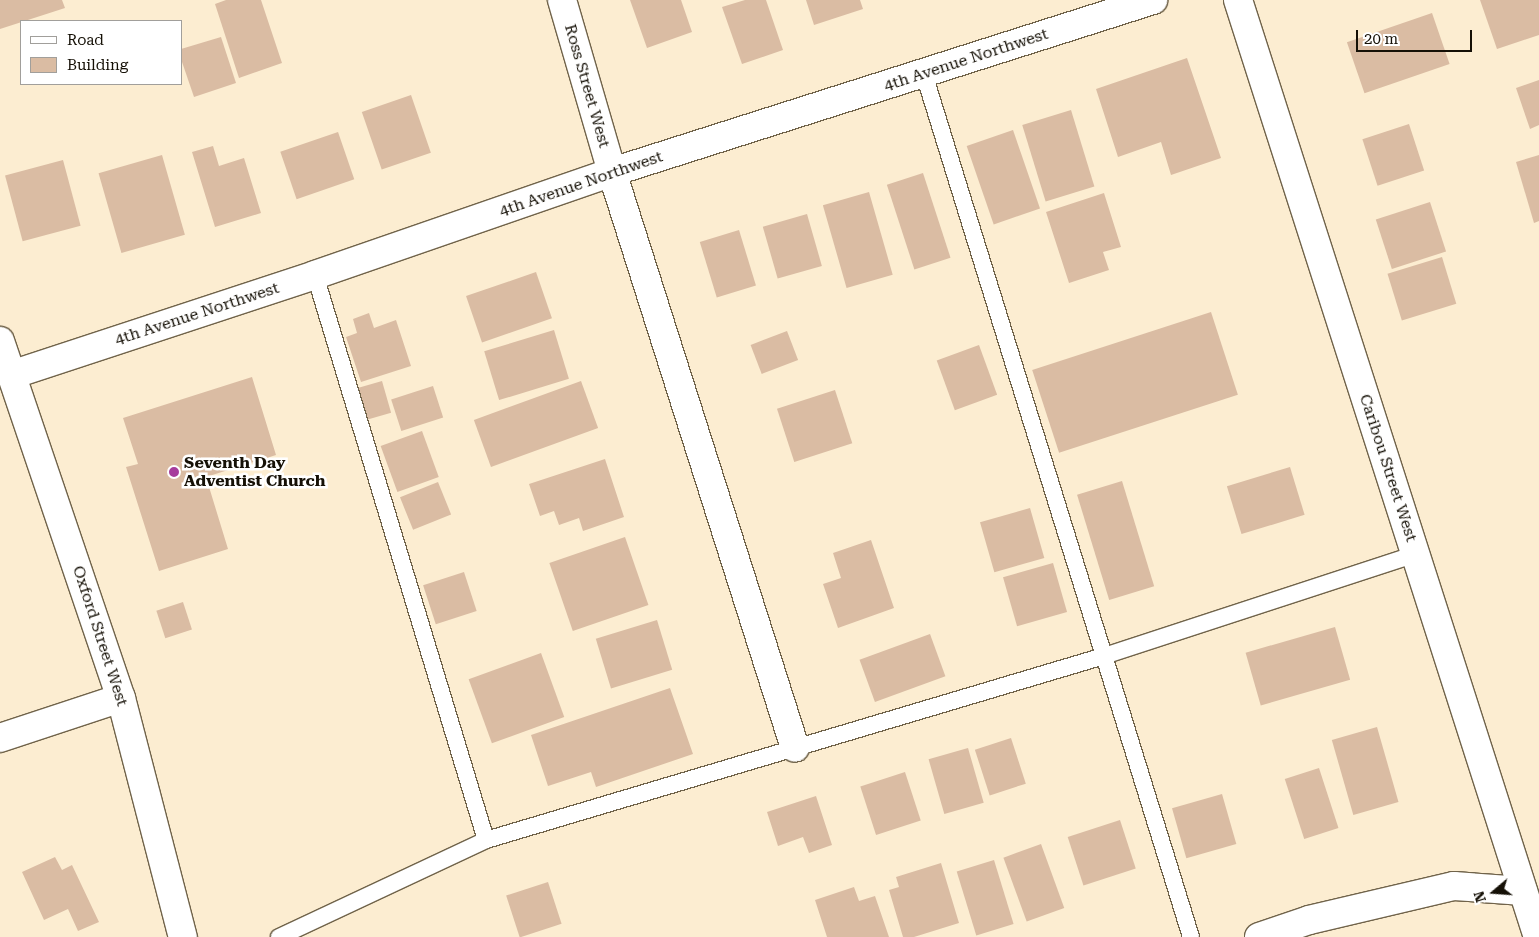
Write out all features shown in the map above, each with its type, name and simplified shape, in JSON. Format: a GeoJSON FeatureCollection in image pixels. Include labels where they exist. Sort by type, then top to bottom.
{"type":"FeatureCollection","features":[{"type":"Feature","properties":{"kind":"street","name":"Ross Street West"},"geometry":{"type":"LineString","coordinates":[[562,0],[612,172],[795,748]]}},
{"type":"Feature","properties":{"kind":"street","name":"4th Avenue Northwest"},"geometry":{"type":"LineString","coordinates":[[11,375],[315,275],[612,172],[1153,0]]}},
{"type":"Feature","properties":{"kind":"street","name":"Caribou Street West"},"geometry":{"type":"LineString","coordinates":[[1238,0],[1416,554],[1531,891],[1538,937]]}},
{"type":"Feature","properties":{"kind":"street","name":"Oxford Street West"},"geometry":{"type":"LineString","coordinates":[[0,340],[122,698],[183,937]]}},
{"type":"Feature","properties":{"kind":"street"},"geometry":{"type":"LineString","coordinates":[[0,738],[122,698]]}},
{"type":"Feature","properties":{"kind":"street"},"geometry":{"type":"LineString","coordinates":[[1259,937],[1309,920],[1454,886],[1531,891]]}},
{"type":"Feature","properties":{"kind":"lane"},"geometry":{"type":"LineString","coordinates":[[924,74],[1191,937]]}},
{"type":"Feature","properties":{"kind":"lane"},"geometry":{"type":"LineString","coordinates":[[315,275],[486,840]]}},
{"type":"Feature","properties":{"kind":"lane"},"geometry":{"type":"LineString","coordinates":[[279,937],[486,840],[1104,656],[1416,554]]}},
{"type":"Feature","properties":{"kind":"building"},"geometry":{"type":"Polygon","coordinates":[[[0,0],[62,0],[65,8],[28,20],[20,20],[20,23],[0,29],[0,0]]]}},
{"type":"Feature","properties":{"kind":"building"},"geometry":{"type":"Polygon","coordinates":[[[226,0],[261,0],[282,63],[239,78],[215,4],[226,0]]]}},
{"type":"Feature","properties":{"kind":"building"},"geometry":{"type":"Polygon","coordinates":[[[630,0],[681,0],[692,32],[647,48],[630,0]]]}},
{"type":"Feature","properties":{"kind":"building"},"geometry":{"type":"Polygon","coordinates":[[[745,0],[766,0],[783,50],[742,64],[722,7],[745,0]]]}},
{"type":"Feature","properties":{"kind":"building"},"geometry":{"type":"Polygon","coordinates":[[[806,0],[860,0],[863,9],[814,25],[806,0]]]}},
{"type":"Feature","properties":{"kind":"building"},"geometry":{"type":"Polygon","coordinates":[[[1480,0],[1539,0],[1539,35],[1497,49],[1480,0]]]}},
{"type":"Feature","properties":{"kind":"building"},"geometry":{"type":"Polygon","coordinates":[[[1432,13],[1450,64],[1364,93],[1347,42],[1432,13]]]}},
{"type":"Feature","properties":{"kind":"building"},"geometry":{"type":"Polygon","coordinates":[[[221,37],[236,83],[194,97],[182,62],[182,49],[221,37]]]}},
{"type":"Feature","properties":{"kind":"building"},"geometry":{"type":"Polygon","coordinates":[[[1187,58],[1221,158],[1171,175],[1161,142],[1118,157],[1096,89],[1187,58]]]}},
{"type":"Feature","properties":{"kind":"building"},"geometry":{"type":"Polygon","coordinates":[[[1539,80],[1539,125],[1530,129],[1516,88],[1539,80]]]}},
{"type":"Feature","properties":{"kind":"building"},"geometry":{"type":"Polygon","coordinates":[[[411,95],[431,153],[382,170],[362,112],[411,95]]]}},
{"type":"Feature","properties":{"kind":"building"},"geometry":{"type":"Polygon","coordinates":[[[1071,110],[1094,187],[1046,201],[1022,125],[1071,110]]]}},
{"type":"Feature","properties":{"kind":"building"},"geometry":{"type":"Polygon","coordinates":[[[1409,124],[1424,171],[1378,186],[1362,139],[1409,124]]]}},
{"type":"Feature","properties":{"kind":"building"},"geometry":{"type":"Polygon","coordinates":[[[1013,130],[1040,208],[994,224],[967,146],[1013,130]]]}},
{"type":"Feature","properties":{"kind":"building"},"geometry":{"type":"Polygon","coordinates":[[[338,132],[354,179],[297,199],[280,152],[338,132]]]}},
{"type":"Feature","properties":{"kind":"building"},"geometry":{"type":"Polygon","coordinates":[[[213,146],[219,166],[244,158],[261,213],[215,227],[192,152],[213,146]]]}},
{"type":"Feature","properties":{"kind":"building"},"geometry":{"type":"Polygon","coordinates":[[[162,155],[185,235],[121,253],[99,173],[162,155]]]}},
{"type":"Feature","properties":{"kind":"building"},"geometry":{"type":"Polygon","coordinates":[[[1539,155],[1539,221],[1534,223],[1516,162],[1539,155]]]}},
{"type":"Feature","properties":{"kind":"building"},"geometry":{"type":"Polygon","coordinates":[[[63,160],[81,226],[23,241],[5,176],[63,160]]]}},
{"type":"Feature","properties":{"kind":"building"},"geometry":{"type":"Polygon","coordinates":[[[923,173],[951,258],[914,269],[887,185],[923,173]]]}},
{"type":"Feature","properties":{"kind":"building"},"geometry":{"type":"Polygon","coordinates":[[[869,192],[893,275],[847,288],[823,205],[869,192]]]}},
{"type":"Feature","properties":{"kind":"building"},"geometry":{"type":"Polygon","coordinates":[[[1104,193],[1121,247],[1103,252],[1109,270],[1069,283],[1046,212],[1104,193]]]}},
{"type":"Feature","properties":{"kind":"building"},"geometry":{"type":"Polygon","coordinates":[[[1430,202],[1446,251],[1392,269],[1376,220],[1430,202]]]}},
{"type":"Feature","properties":{"kind":"building"},"geometry":{"type":"Polygon","coordinates":[[[807,214],[822,266],[778,279],[763,227],[807,214]]]}},
{"type":"Feature","properties":{"kind":"building"},"geometry":{"type":"Polygon","coordinates":[[[739,230],[756,285],[717,297],[700,242],[739,230]]]}},
{"type":"Feature","properties":{"kind":"building"},"geometry":{"type":"Polygon","coordinates":[[[1442,257],[1456,304],[1402,321],[1387,274],[1442,257]]]}},
{"type":"Feature","properties":{"kind":"building"},"geometry":{"type":"Polygon","coordinates":[[[536,272],[552,318],[482,342],[466,296],[536,272]]]}},
{"type":"Feature","properties":{"kind":"building"},"geometry":{"type":"Polygon","coordinates":[[[1211,312],[1238,395],[1059,453],[1032,370],[1211,312]]]}},
{"type":"Feature","properties":{"kind":"building"},"geometry":{"type":"Polygon","coordinates":[[[369,313],[374,328],[396,320],[411,366],[361,382],[346,337],[357,333],[353,319],[369,313]]]}},
{"type":"Feature","properties":{"kind":"building"},"geometry":{"type":"Polygon","coordinates":[[[554,330],[569,379],[499,400],[484,351],[554,330]]]}},
{"type":"Feature","properties":{"kind":"building"},"geometry":{"type":"Polygon","coordinates":[[[787,331],[798,360],[762,374],[751,345],[787,331]]]}},
{"type":"Feature","properties":{"kind":"building"},"geometry":{"type":"Polygon","coordinates":[[[979,345],[997,395],[955,410],[937,360],[979,345]]]}},
{"type":"Feature","properties":{"kind":"building","name":"Seventh Day Adventist Church"},"geometry":{"type":"Polygon","coordinates":[[[252,377],[276,455],[206,477],[228,549],[159,571],[126,467],[138,464],[123,418],[252,377]]]}},
{"type":"Feature","properties":{"kind":"building"},"geometry":{"type":"Polygon","coordinates":[[[382,381],[391,413],[365,420],[356,388],[382,381]]]}},
{"type":"Feature","properties":{"kind":"building"},"geometry":{"type":"Polygon","coordinates":[[[581,381],[598,428],[491,467],[474,420],[581,381]]]}},
{"type":"Feature","properties":{"kind":"building"},"geometry":{"type":"Polygon","coordinates":[[[433,386],[443,417],[401,431],[391,400],[433,386]]]}},
{"type":"Feature","properties":{"kind":"building"},"geometry":{"type":"Polygon","coordinates":[[[835,390],[852,443],[794,462],[777,409],[835,390]]]}},
{"type":"Feature","properties":{"kind":"building"},"geometry":{"type":"Polygon","coordinates":[[[422,431],[439,477],[397,492],[381,446],[422,431]]]}},
{"type":"Feature","properties":{"kind":"building"},"geometry":{"type":"Polygon","coordinates":[[[605,459],[624,517],[583,531],[579,518],[559,525],[554,511],[540,516],[529,484],[605,459]]]}},
{"type":"Feature","properties":{"kind":"building"},"geometry":{"type":"Polygon","coordinates":[[[1290,467],[1305,515],[1242,534],[1227,486],[1290,467]]]}},
{"type":"Feature","properties":{"kind":"building"},"geometry":{"type":"Polygon","coordinates":[[[1122,481],[1154,586],[1109,600],[1077,495],[1122,481]]]}},
{"type":"Feature","properties":{"kind":"building"},"geometry":{"type":"Polygon","coordinates":[[[438,482],[451,514],[413,530],[400,497],[438,482]]]}},
{"type":"Feature","properties":{"kind":"building"},"geometry":{"type":"Polygon","coordinates":[[[1030,508],[1044,558],[994,572],[980,522],[1030,508]]]}},
{"type":"Feature","properties":{"kind":"building"},"geometry":{"type":"Polygon","coordinates":[[[625,537],[648,605],[573,631],[549,563],[625,537]]]}},
{"type":"Feature","properties":{"kind":"building"},"geometry":{"type":"Polygon","coordinates":[[[871,540],[894,608],[838,628],[823,584],[841,578],[833,553],[871,540]]]}},
{"type":"Feature","properties":{"kind":"building"},"geometry":{"type":"Polygon","coordinates":[[[1053,563],[1067,612],[1017,626],[1003,577],[1053,563]]]}},
{"type":"Feature","properties":{"kind":"building"},"geometry":{"type":"Polygon","coordinates":[[[464,572],[477,611],[436,624],[423,585],[464,572]]]}},
{"type":"Feature","properties":{"kind":"building"},"geometry":{"type":"Polygon","coordinates":[[[183,602],[192,630],[165,638],[156,611],[183,602]]]}},
{"type":"Feature","properties":{"kind":"building"},"geometry":{"type":"Polygon","coordinates":[[[657,620],[672,670],[611,688],[596,639],[657,620]]]}},
{"type":"Feature","properties":{"kind":"building"},"geometry":{"type":"Polygon","coordinates":[[[1335,627],[1350,680],[1261,706],[1246,653],[1335,627]]]}},
{"type":"Feature","properties":{"kind":"building"},"geometry":{"type":"Polygon","coordinates":[[[930,634],[945,676],[875,702],[860,660],[930,634]]]}},
{"type":"Feature","properties":{"kind":"building"},"geometry":{"type":"Polygon","coordinates":[[[541,653],[564,717],[492,743],[469,679],[541,653]]]}},
{"type":"Feature","properties":{"kind":"building"},"geometry":{"type":"Polygon","coordinates":[[[670,688],[693,754],[596,787],[591,772],[548,786],[531,735],[670,688]]]}},
{"type":"Feature","properties":{"kind":"building"},"geometry":{"type":"Polygon","coordinates":[[[1377,727],[1398,802],[1353,815],[1332,740],[1377,727]]]}},
{"type":"Feature","properties":{"kind":"building"},"geometry":{"type":"Polygon","coordinates":[[[1011,738],[1026,784],[990,795],[975,750],[1011,738]]]}},
{"type":"Feature","properties":{"kind":"building"},"geometry":{"type":"Polygon","coordinates":[[[968,748],[984,803],[944,814],[929,759],[968,748]]]}},
{"type":"Feature","properties":{"kind":"building"},"geometry":{"type":"Polygon","coordinates":[[[1319,768],[1338,828],[1304,839],[1285,779],[1319,768]]]}},
{"type":"Feature","properties":{"kind":"building"},"geometry":{"type":"Polygon","coordinates":[[[905,772],[921,821],[876,835],[860,787],[905,772]]]}},
{"type":"Feature","properties":{"kind":"building"},"geometry":{"type":"Polygon","coordinates":[[[1222,794],[1236,844],[1186,858],[1172,808],[1222,794]]]}},
{"type":"Feature","properties":{"kind":"building"},"geometry":{"type":"Polygon","coordinates":[[[816,796],[832,845],[809,853],[803,837],[778,846],[767,812],[816,796]]]}},
{"type":"Feature","properties":{"kind":"building"},"geometry":{"type":"Polygon","coordinates":[[[1120,820],[1136,869],[1083,885],[1068,837],[1120,820]]]}},
{"type":"Feature","properties":{"kind":"building"},"geometry":{"type":"Polygon","coordinates":[[[1041,844],[1064,908],[1027,922],[1003,858],[1041,844]]]}},
{"type":"Feature","properties":{"kind":"building"},"geometry":{"type":"Polygon","coordinates":[[[55,857],[62,870],[72,865],[99,922],[78,931],[68,909],[44,920],[22,872],[55,857]]]}},
{"type":"Feature","properties":{"kind":"building"},"geometry":{"type":"Polygon","coordinates":[[[994,860],[1014,924],[976,935],[957,871],[994,860]]]}},
{"type":"Feature","properties":{"kind":"building"},"geometry":{"type":"Polygon","coordinates":[[[941,863],[959,923],[914,937],[903,937],[889,890],[899,887],[896,877],[941,863]]]}},
{"type":"Feature","properties":{"kind":"building"},"geometry":{"type":"Polygon","coordinates":[[[548,882],[562,924],[520,937],[506,896],[548,882]]]}},
{"type":"Feature","properties":{"kind":"building"},"geometry":{"type":"Polygon","coordinates":[[[854,887],[859,901],[875,896],[889,937],[827,937],[815,900],[854,887]]]}},
{"type":"Feature","properties":{"kind":"place","name":"Seventh Day Adventist Church"},"geometry":{"type":"Point","coordinates":[174,472]}}]}
